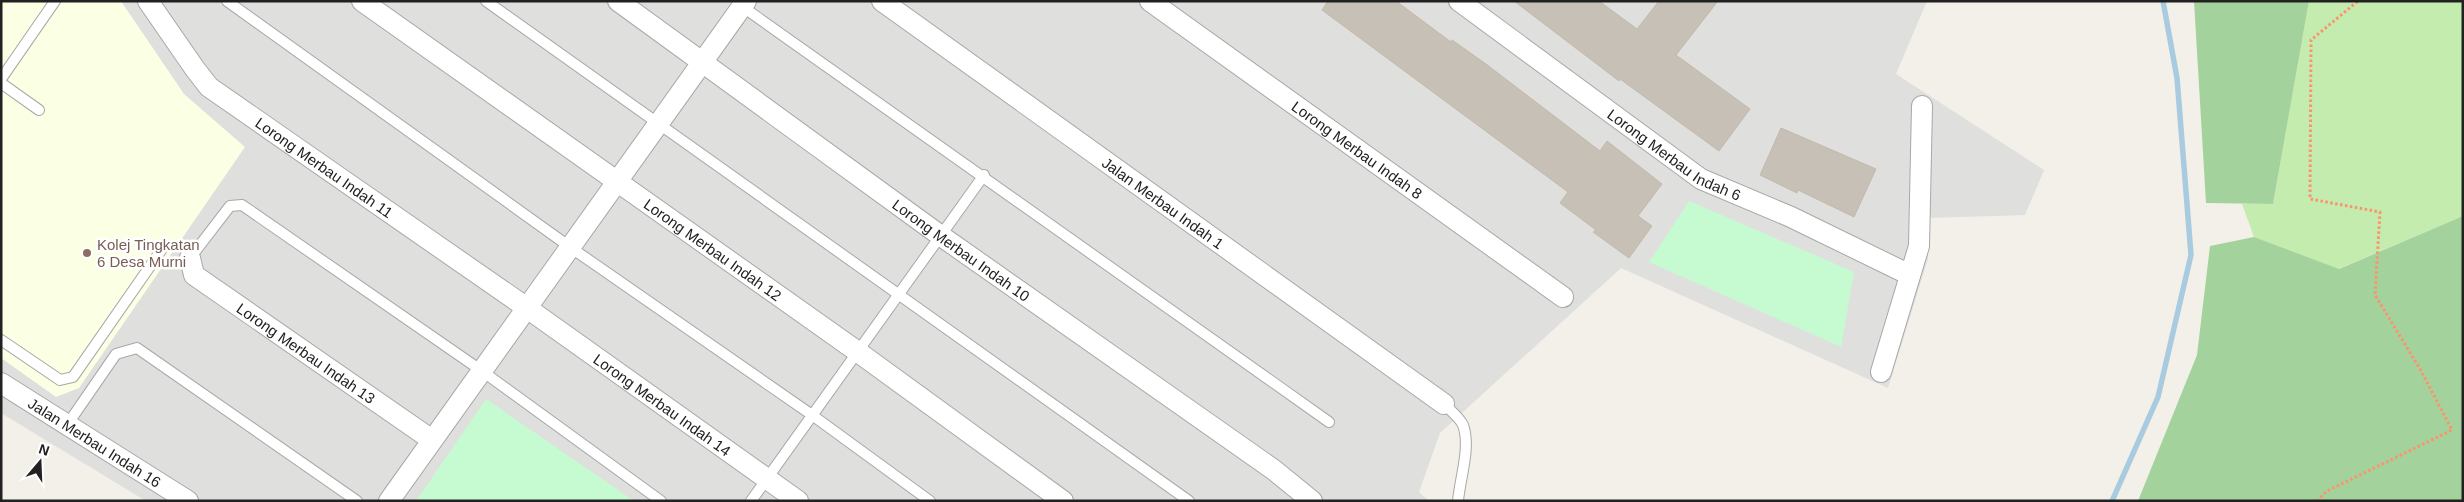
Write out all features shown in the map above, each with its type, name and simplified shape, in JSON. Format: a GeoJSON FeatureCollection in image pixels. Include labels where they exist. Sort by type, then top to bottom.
{"type":"FeatureCollection","features":[{"type":"Feature","properties":{"kind":"street","name":"Lorong Merbau Indah 12"},"geometry":{"type":"LineString","coordinates":[[362,1],[858,352],[1063,501]]}},
{"type":"Feature","properties":{"kind":"street","name":"Lorong Merbau Indah 10"},"geometry":{"type":"LineString","coordinates":[[618,1],[1307,499]]}},
{"type":"Feature","properties":{"kind":"street","name":"Jalan Merbau Indah 1"},"geometry":{"type":"LineString","coordinates":[[882,1],[1444,404]]}},
{"type":"Feature","properties":{"kind":"street","name":"Lorong Merbau Indah 8"},"geometry":{"type":"LineString","coordinates":[[1150,1],[1563,297]]}},
{"type":"Feature","properties":{"kind":"street","name":"Lorong Merbau Indah 6"},"geometry":{"type":"LineString","coordinates":[[1460,1],[1702,178],[1791,217],[1910,275]]}},
{"type":"Feature","properties":{"kind":"street","name":"Lorong Merbau Indah 11"},"geometry":{"type":"LineString","coordinates":[[150,2],[195,70],[209,87],[527,308]]}},
{"type":"Feature","properties":{"kind":"street"},"geometry":{"type":"LineString","coordinates":[[389,501],[703,61],[741,3]]}},
{"type":"Feature","properties":{"kind":"street"},"geometry":{"type":"LineString","coordinates":[[1881,372],[1919,246],[1922,106]]}},
{"type":"Feature","properties":{"kind":"street","name":"Lorong Merbau Indah 13"},"geometry":{"type":"LineString","coordinates":[[190,258],[194,275],[432,440]]}},
{"type":"Feature","properties":{"kind":"street","name":"Lorong Merbau Indah 14"},"geometry":{"type":"LineString","coordinates":[[527,308],[798,501]]}},
{"type":"Feature","properties":{"kind":"street","name":"Jalan Merbau Indah 16"},"geometry":{"type":"LineString","coordinates":[[1,384],[188,501]]}},
{"type":"Feature","properties":{"kind":"lane"},"geometry":{"type":"LineString","coordinates":[[1,79],[55,1]]}},
{"type":"Feature","properties":{"kind":"lane"},"geometry":{"type":"LineString","coordinates":[[227,1],[570,247],[812,415],[930,501]]}},
{"type":"Feature","properties":{"kind":"lane"},"geometry":{"type":"LineString","coordinates":[[486,1],[1189,501]]}},
{"type":"Feature","properties":{"kind":"lane"},"geometry":{"type":"LineString","coordinates":[[741,3],[1328,422]]}},
{"type":"Feature","properties":{"kind":"lane"},"geometry":{"type":"LineString","coordinates":[[1,84],[39,110]]}},
{"type":"Feature","properties":{"kind":"lane"},"geometry":{"type":"LineString","coordinates":[[751,501],[984,176]]}},
{"type":"Feature","properties":{"kind":"lane"},"geometry":{"type":"LineString","coordinates":[[190,258],[230,206],[242,205],[482,371],[661,501]]}},
{"type":"Feature","properties":{"kind":"lane"},"geometry":{"type":"LineString","coordinates":[[1,340],[60,380],[73,376],[162,249]]}},
{"type":"Feature","properties":{"kind":"lane"},"geometry":{"type":"LineString","coordinates":[[67,425],[116,354],[137,348],[357,501]]}},
{"type":"Feature","properties":{"kind":"lane"},"geometry":{"type":"LineString","coordinates":[[1444,404],[1462,425],[1467,452],[1461,475],[1458,501]]}},
{"type":"Feature","properties":{"kind":"path"},"geometry":{"type":"LineString","coordinates":[[2317,501],[2327,491],[2452,430],[2420,369],[2376,295],[2380,212],[2310,199],[2311,40],[2358,1]]}},
{"type":"Feature","properties":{"kind":"shaded area"},"geometry":{"type":"Polygon","coordinates":[[[1,1],[1927,1],[1896,74],[2044,170],[2025,215],[1928,218],[1928,259],[1888,388],[1621,268],[1440,433],[1419,492],[1429,501],[146,501],[1,413],[1,1]]]}},
{"type":"Feature","properties":{"kind":"shaded area","name":"Kolej Tingkatan 6 Desa Murni"},"geometry":{"type":"Polygon","coordinates":[[[1,1],[121,1],[184,94],[245,147],[79,388],[56,397],[1,358],[1,1]]]}},
{"type":"Feature","properties":{"kind":"green space"},"geometry":{"type":"Polygon","coordinates":[[[2194,1],[2309,1],[2273,204],[2206,203],[2194,1]]]}},
{"type":"Feature","properties":{"kind":"green space"},"geometry":{"type":"Polygon","coordinates":[[[2309,1],[2463,1],[2463,216],[2338,269],[2254,237],[2242,204],[2273,204],[2309,1]]]}},
{"type":"Feature","properties":{"kind":"green space"},"geometry":{"type":"Polygon","coordinates":[[[1689,201],[1854,272],[1841,347],[1649,262],[1689,201]]]}},
{"type":"Feature","properties":{"kind":"green space"},"geometry":{"type":"Polygon","coordinates":[[[2463,216],[2463,501],[2138,501],[2197,355],[2210,246],[2254,237],[2339,269],[2463,216]]]}},
{"type":"Feature","properties":{"kind":"green space"},"geometry":{"type":"Polygon","coordinates":[[[486,399],[634,501],[416,501],[486,399]]]}},
{"type":"Feature","properties":{"kind":"building"},"geometry":{"type":"Polygon","coordinates":[[[1328,1],[1396,1],[1451,42],[1452,40],[1486,64],[1600,151],[1607,141],[1662,184],[1638,216],[1652,226],[1629,258],[1593,232],[1596,230],[1560,203],[1568,192],[1322,10],[1328,1]]]}},
{"type":"Feature","properties":{"kind":"building"},"geometry":{"type":"Polygon","coordinates":[[[1514,1],[1599,1],[1637,29],[1659,1],[1718,1],[1676,55],[1750,109],[1719,151],[1620,79],[1619,81],[1514,1]]]}},
{"type":"Feature","properties":{"kind":"building"},"geometry":{"type":"Polygon","coordinates":[[[1781,128],[1876,169],[1854,217],[1798,190],[1797,193],[1760,175],[1781,128]]]}},
{"type":"Feature","properties":{"kind":"waterway"},"geometry":{"type":"LineString","coordinates":[[2112,501],[2158,397],[2191,255],[2177,78],[2163,1]]}},
{"type":"Feature","properties":{"kind":"place","name":"Kolej Tingkatan 6 Desa Murni"},"geometry":{"type":"Point","coordinates":[87,253]}}]}
